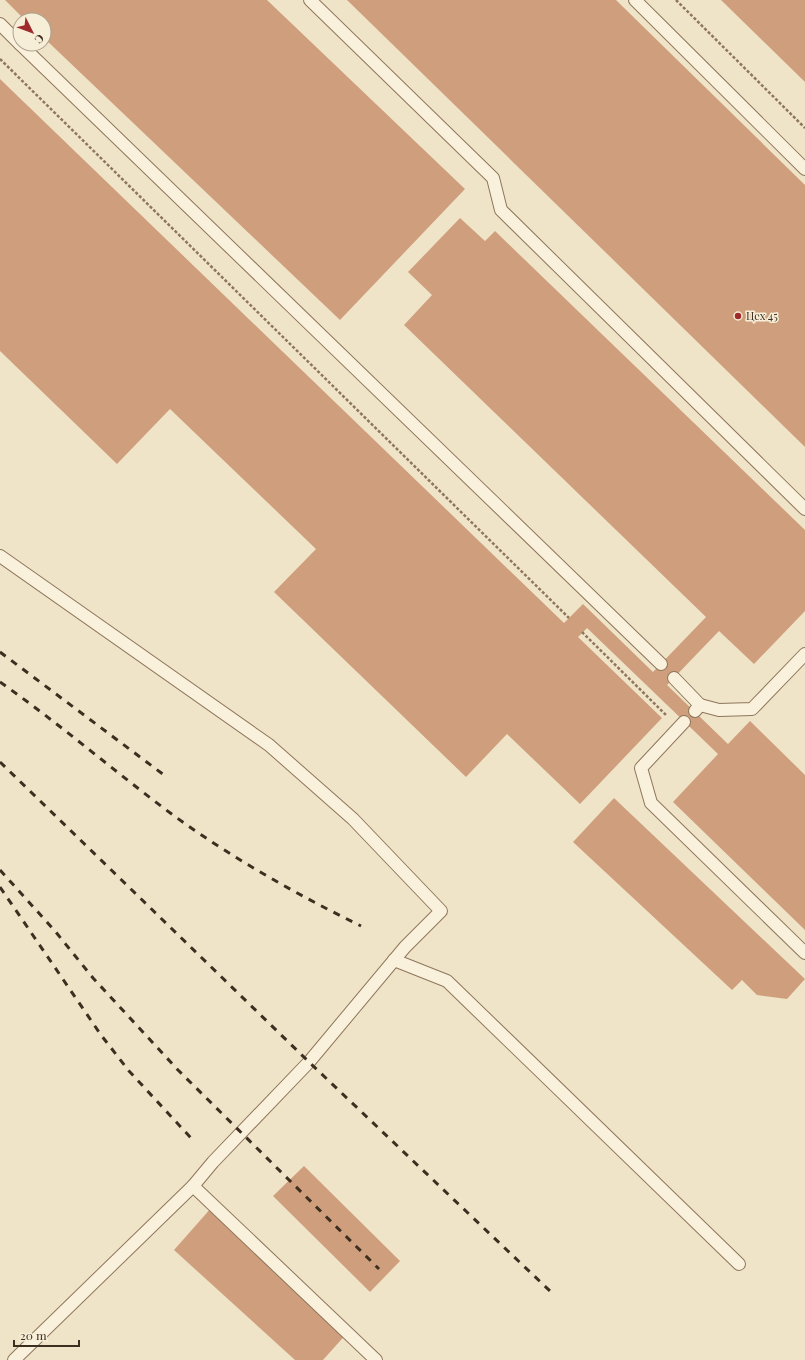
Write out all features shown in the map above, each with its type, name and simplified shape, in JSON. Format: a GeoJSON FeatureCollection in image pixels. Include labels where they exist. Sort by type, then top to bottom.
{"type":"FeatureCollection","features":[{"type":"Feature","properties":{"kind":"lane"},"geometry":{"type":"LineString","coordinates":[[310,0],[493,178],[501,210],[805,509]]}},
{"type":"Feature","properties":{"kind":"lane"},"geometry":{"type":"LineString","coordinates":[[635,0],[805,169]]}},
{"type":"Feature","properties":{"kind":"lane"},"geometry":{"type":"LineString","coordinates":[[0,24],[12,36]]}},
{"type":"Feature","properties":{"kind":"lane"},"geometry":{"type":"LineString","coordinates":[[28,52],[660,664]]}},
{"type":"Feature","properties":{"kind":"lane"},"geometry":{"type":"LineString","coordinates":[[0,556],[269,745],[354,818],[441,911],[394,960],[309,1062],[213,1162],[193,1186],[14,1360]]}},
{"type":"Feature","properties":{"kind":"lane"},"geometry":{"type":"LineString","coordinates":[[674,678],[697,708],[719,710],[752,709],[805,654]]}},
{"type":"Feature","properties":{"kind":"lane"},"geometry":{"type":"LineString","coordinates":[[681,725],[642,768],[651,803],[805,953]]}},
{"type":"Feature","properties":{"kind":"lane"},"geometry":{"type":"LineString","coordinates":[[394,960],[447,981],[738,1264]]}},
{"type":"Feature","properties":{"kind":"lane"},"geometry":{"type":"LineString","coordinates":[[193,1186],[376,1360]]}},
{"type":"Feature","properties":{"kind":"path"},"geometry":{"type":"LineString","coordinates":[[676,0],[805,128]]}},
{"type":"Feature","properties":{"kind":"path"},"geometry":{"type":"LineString","coordinates":[[0,59],[569,618]]}},
{"type":"Feature","properties":{"kind":"path"},"geometry":{"type":"LineString","coordinates":[[582,632],[681,725]]}},
{"type":"Feature","properties":{"kind":"building"},"geometry":{"type":"Polygon","coordinates":[[[5,0],[267,0],[465,189],[340,320],[52,46],[52,12],[17,12],[5,0]]]}},
{"type":"Feature","properties":{"kind":"building","name":"Цех 45"},"geometry":{"type":"Polygon","coordinates":[[[347,0],[616,0],[805,185],[805,447],[347,0]]]}},
{"type":"Feature","properties":{"kind":"building"},"geometry":{"type":"Polygon","coordinates":[[[721,0],[805,0],[805,82],[721,0]]]}},
{"type":"Feature","properties":{"kind":"building"},"geometry":{"type":"Polygon","coordinates":[[[0,79],[564,623],[583,604],[653,672],[706,617],[404,325],[432,295],[408,272],[460,218],[485,241],[495,231],[805,530],[805,611],[754,664],[719,631],[667,685],[728,744],[750,721],[805,775],[805,930],[673,802],[718,754],[587,628],[578,637],[662,718],[580,804],[507,734],[466,777],[274,592],[316,549],[170,409],[117,464],[0,351],[0,79]]]}},
{"type":"Feature","properties":{"kind":"building"},"geometry":{"type":"Polygon","coordinates":[[[614,798],[805,979],[787,999],[757,995],[742,980],[732,990],[573,842],[614,798]]]}},
{"type":"Feature","properties":{"kind":"building"},"geometry":{"type":"Polygon","coordinates":[[[304,1166],[400,1261],[370,1292],[273,1196],[304,1166]]]}},
{"type":"Feature","properties":{"kind":"building"},"geometry":{"type":"Polygon","coordinates":[[[212,1207],[349,1331],[323,1360],[295,1360],[174,1250],[212,1207]]]}},
{"type":"Feature","properties":{"kind":"railway"},"geometry":{"type":"LineString","coordinates":[[0,652],[164,775]]}},
{"type":"Feature","properties":{"kind":"railway"},"geometry":{"type":"LineString","coordinates":[[0,682],[44,714],[151,799],[195,831],[265,875],[361,926]]}},
{"type":"Feature","properties":{"kind":"railway"},"geometry":{"type":"LineString","coordinates":[[0,762],[309,1062],[550,1291]]}},
{"type":"Feature","properties":{"kind":"railway"},"geometry":{"type":"LineString","coordinates":[[0,870],[55,931],[93,978],[178,1070],[379,1269]]}},
{"type":"Feature","properties":{"kind":"railway"},"geometry":{"type":"LineString","coordinates":[[0,887],[101,1035],[129,1071],[191,1138]]}},
{"type":"Feature","properties":{"kind":"place","name":"Цех 45"},"geometry":{"type":"Point","coordinates":[738,316]}}]}
